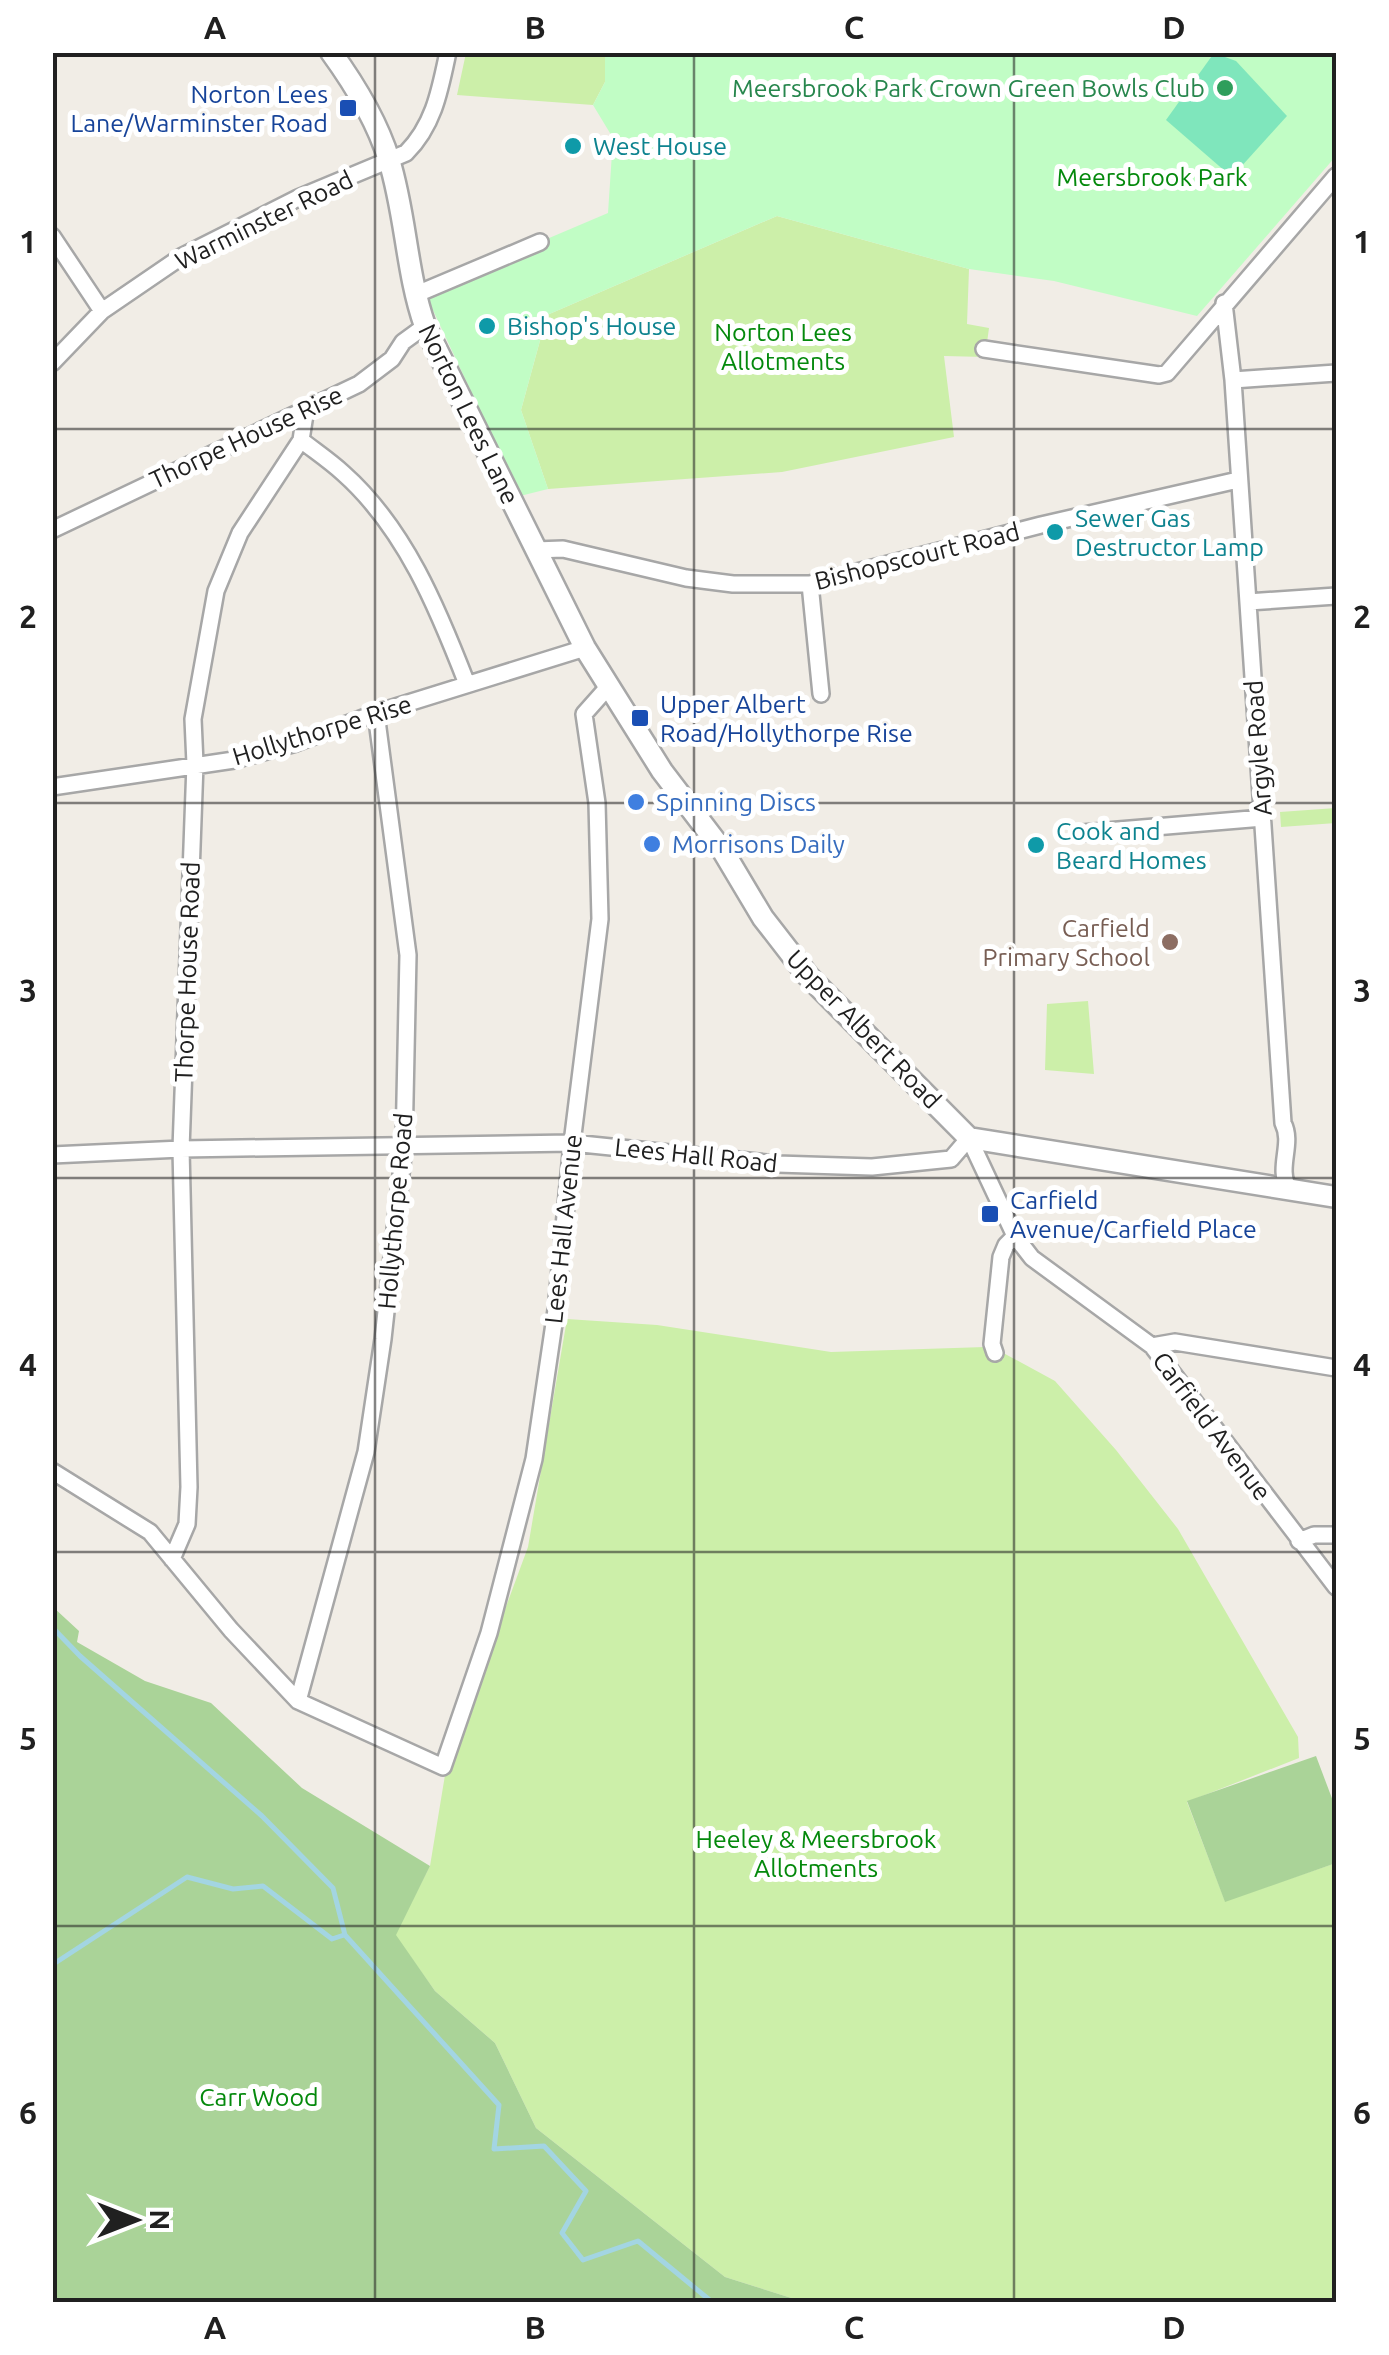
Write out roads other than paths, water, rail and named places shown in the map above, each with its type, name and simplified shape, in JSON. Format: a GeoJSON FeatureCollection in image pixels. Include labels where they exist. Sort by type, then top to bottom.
{"type":"FeatureCollection","features":[{"type":"Feature","properties":{"kind":"street","name":"Norton Lees Lane"},"geometry":{"type":"LineString","coordinates":[[330,52],[353,82],[389,160],[414,291],[426,326],[534,550]]}},
{"type":"Feature","properties":{"kind":"street","name":"Warminster Road"},"geometry":{"type":"LineString","coordinates":[[52,364],[102,310],[181,256],[298,198],[406,152],[418,141],[436,107],[448,52]]}},
{"type":"Feature","properties":{"kind":"street"},"geometry":{"type":"LineString","coordinates":[[984,349],[1159,374],[1173,368],[1224,303],[1336,176]]}},
{"type":"Feature","properties":{"kind":"street"},"geometry":{"type":"LineString","coordinates":[[52,236],[102,310]]}},
{"type":"Feature","properties":{"kind":"street"},"geometry":{"type":"LineString","coordinates":[[414,291],[424,291],[540,242]]}},
{"type":"Feature","properties":{"kind":"street","name":"Argyle Road"},"geometry":{"type":"LineString","coordinates":[[1224,303],[1284,1123],[1288,1133],[1284,1176],[1289,1190]]}},
{"type":"Feature","properties":{"kind":"street","name":"Thorpe House Rise"},"geometry":{"type":"LineString","coordinates":[[52,530],[359,384],[392,359],[402,342],[426,326]]}},
{"type":"Feature","properties":{"kind":"street"},"geometry":{"type":"LineString","coordinates":[[1232,380],[1336,373]]}},
{"type":"Feature","properties":{"kind":"street","name":"Thorpe House Road"},"geometry":{"type":"LineString","coordinates":[[172,1559],[188,1524],[190,1487],[181,1149],[193,719],[216,591],[240,533],[301,440],[306,408]]}},
{"type":"Feature","properties":{"kind":"street"},"geometry":{"type":"LineString","coordinates":[[301,440],[344,474],[384,518],[440,615],[468,684]]}},
{"type":"Feature","properties":{"kind":"street","name":"Bishopscourt Road"},"geometry":{"type":"LineString","coordinates":[[534,550],[563,549],[686,578],[734,584],[810,584],[1238,480]]}},
{"type":"Feature","properties":{"kind":"street","name":"Upper Albert Road"},"geometry":{"type":"LineString","coordinates":[[534,550],[608,687],[662,772],[723,851],[763,918],[808,976],[969,1138]]}},
{"type":"Feature","properties":{"kind":"street"},"geometry":{"type":"LineString","coordinates":[[810,584],[821,694]]}},
{"type":"Feature","properties":{"kind":"street"},"geometry":{"type":"LineString","coordinates":[[1248,602],[1336,596]]}},
{"type":"Feature","properties":{"kind":"street","name":"Hollythorpe Rise"},"geometry":{"type":"LineString","coordinates":[[52,787],[234,760],[586,648]]}},
{"type":"Feature","properties":{"kind":"street","name":"Lees Hall Avenue"},"geometry":{"type":"LineString","coordinates":[[298,1700],[443,1767],[489,1633],[534,1459],[556,1310],[600,919],[597,803],[584,714],[608,687]]}},
{"type":"Feature","properties":{"kind":"street","name":"Hollythorpe Road"},"geometry":{"type":"LineString","coordinates":[[298,1700],[366,1452],[404,1147],[408,955],[376,713]]}},
{"type":"Feature","properties":{"kind":"street"},"geometry":{"type":"LineString","coordinates":[[1082,833],[1263,818]]}},
{"type":"Feature","properties":{"kind":"street"},"geometry":{"type":"LineString","coordinates":[[969,1138],[1336,1197]]}},
{"type":"Feature","properties":{"kind":"street","name":"Lees Hall Road"},"geometry":{"type":"LineString","coordinates":[[52,1155],[181,1149],[572,1143],[776,1164],[872,1166],[951,1159],[969,1138]]}},
{"type":"Feature","properties":{"kind":"street","name":"Carfield Avenue"},"geometry":{"type":"LineString","coordinates":[[969,1138],[1015,1236],[1032,1258],[1152,1346],[1336,1586]]}},
{"type":"Feature","properties":{"kind":"street"},"geometry":{"type":"LineString","coordinates":[[994,1353],[1001,1256],[1015,1236]]}},
{"type":"Feature","properties":{"kind":"street"},"geometry":{"type":"LineString","coordinates":[[1152,1346],[1175,1342],[1336,1368]]}},
{"type":"Feature","properties":{"kind":"street"},"geometry":{"type":"LineString","coordinates":[[52,1471],[150,1532],[232,1630],[298,1700]]}},
{"type":"Feature","properties":{"kind":"street"},"geometry":{"type":"LineString","coordinates":[[1299,1540],[1336,1535]]}},
{"type":"Feature","properties":{"kind":"waterway"},"geometry":{"type":"LineString","coordinates":[[605,54],[609,52]]}},
{"type":"Feature","properties":{"kind":"waterway"},"geometry":{"type":"LineString","coordinates":[[52,1627],[262,1816],[333,1888],[345,1935],[499,2105],[494,2149],[544,2146],[586,2191],[562,2233],[583,2260],[638,2241],[712,2302]]}},
{"type":"Feature","properties":{"kind":"waterway"},"geometry":{"type":"LineString","coordinates":[[52,1965],[187,1877],[233,1889],[263,1886],[332,1939],[344,1935]]}},
{"type":"Feature","properties":{"kind":"place","name":"Meersbrook Park Crown Green Bowls Club"},"geometry":{"type":"Point","coordinates":[1225,88]}},
{"type":"Feature","properties":{"kind":"place","name":"Norton Lees Lane/Warminster Road"},"geometry":{"type":"Point","coordinates":[348,108]}},
{"type":"Feature","properties":{"kind":"place","name":"West House"},"geometry":{"type":"Point","coordinates":[573,146]}},
{"type":"Feature","properties":{"kind":"place","name":"Bishop's House"},"geometry":{"type":"Point","coordinates":[487,326]}},
{"type":"Feature","properties":{"kind":"place","name":"Sewer Gas Destructor Lamp"},"geometry":{"type":"Point","coordinates":[1055,532]}},
{"type":"Feature","properties":{"kind":"place","name":"Upper Albert Road/Hollythorpe Rise"},"geometry":{"type":"Point","coordinates":[640,718]}},
{"type":"Feature","properties":{"kind":"place","name":"Spinning Discs"},"geometry":{"type":"Point","coordinates":[636,802]}},
{"type":"Feature","properties":{"kind":"place","name":"Morrisons Daily"},"geometry":{"type":"Point","coordinates":[652,844]}},
{"type":"Feature","properties":{"kind":"place","name":"Cook and Beard Homes"},"geometry":{"type":"Point","coordinates":[1036,845]}},
{"type":"Feature","properties":{"kind":"place","name":"Carfield Primary School"},"geometry":{"type":"Point","coordinates":[1170,942]}},
{"type":"Feature","properties":{"kind":"place","name":"Carfield Avenue/Carfield Place"},"geometry":{"type":"Point","coordinates":[990,1214]}},
{"type":"Feature","properties":{"kind":"park label","name":"Meersbrook Park"},"geometry":{"type":"Point","coordinates":[1152,177]}},
{"type":"Feature","properties":{"kind":"park label","name":"Norton Lees Allotments"},"geometry":{"type":"Point","coordinates":[783,346]}},
{"type":"Feature","properties":{"kind":"park label","name":"Heeley & Meersbrook Allotments"},"geometry":{"type":"Point","coordinates":[816,1854]}},
{"type":"Feature","properties":{"kind":"park label","name":"Carr Wood"},"geometry":{"type":"Point","coordinates":[259,2097]}}]}
